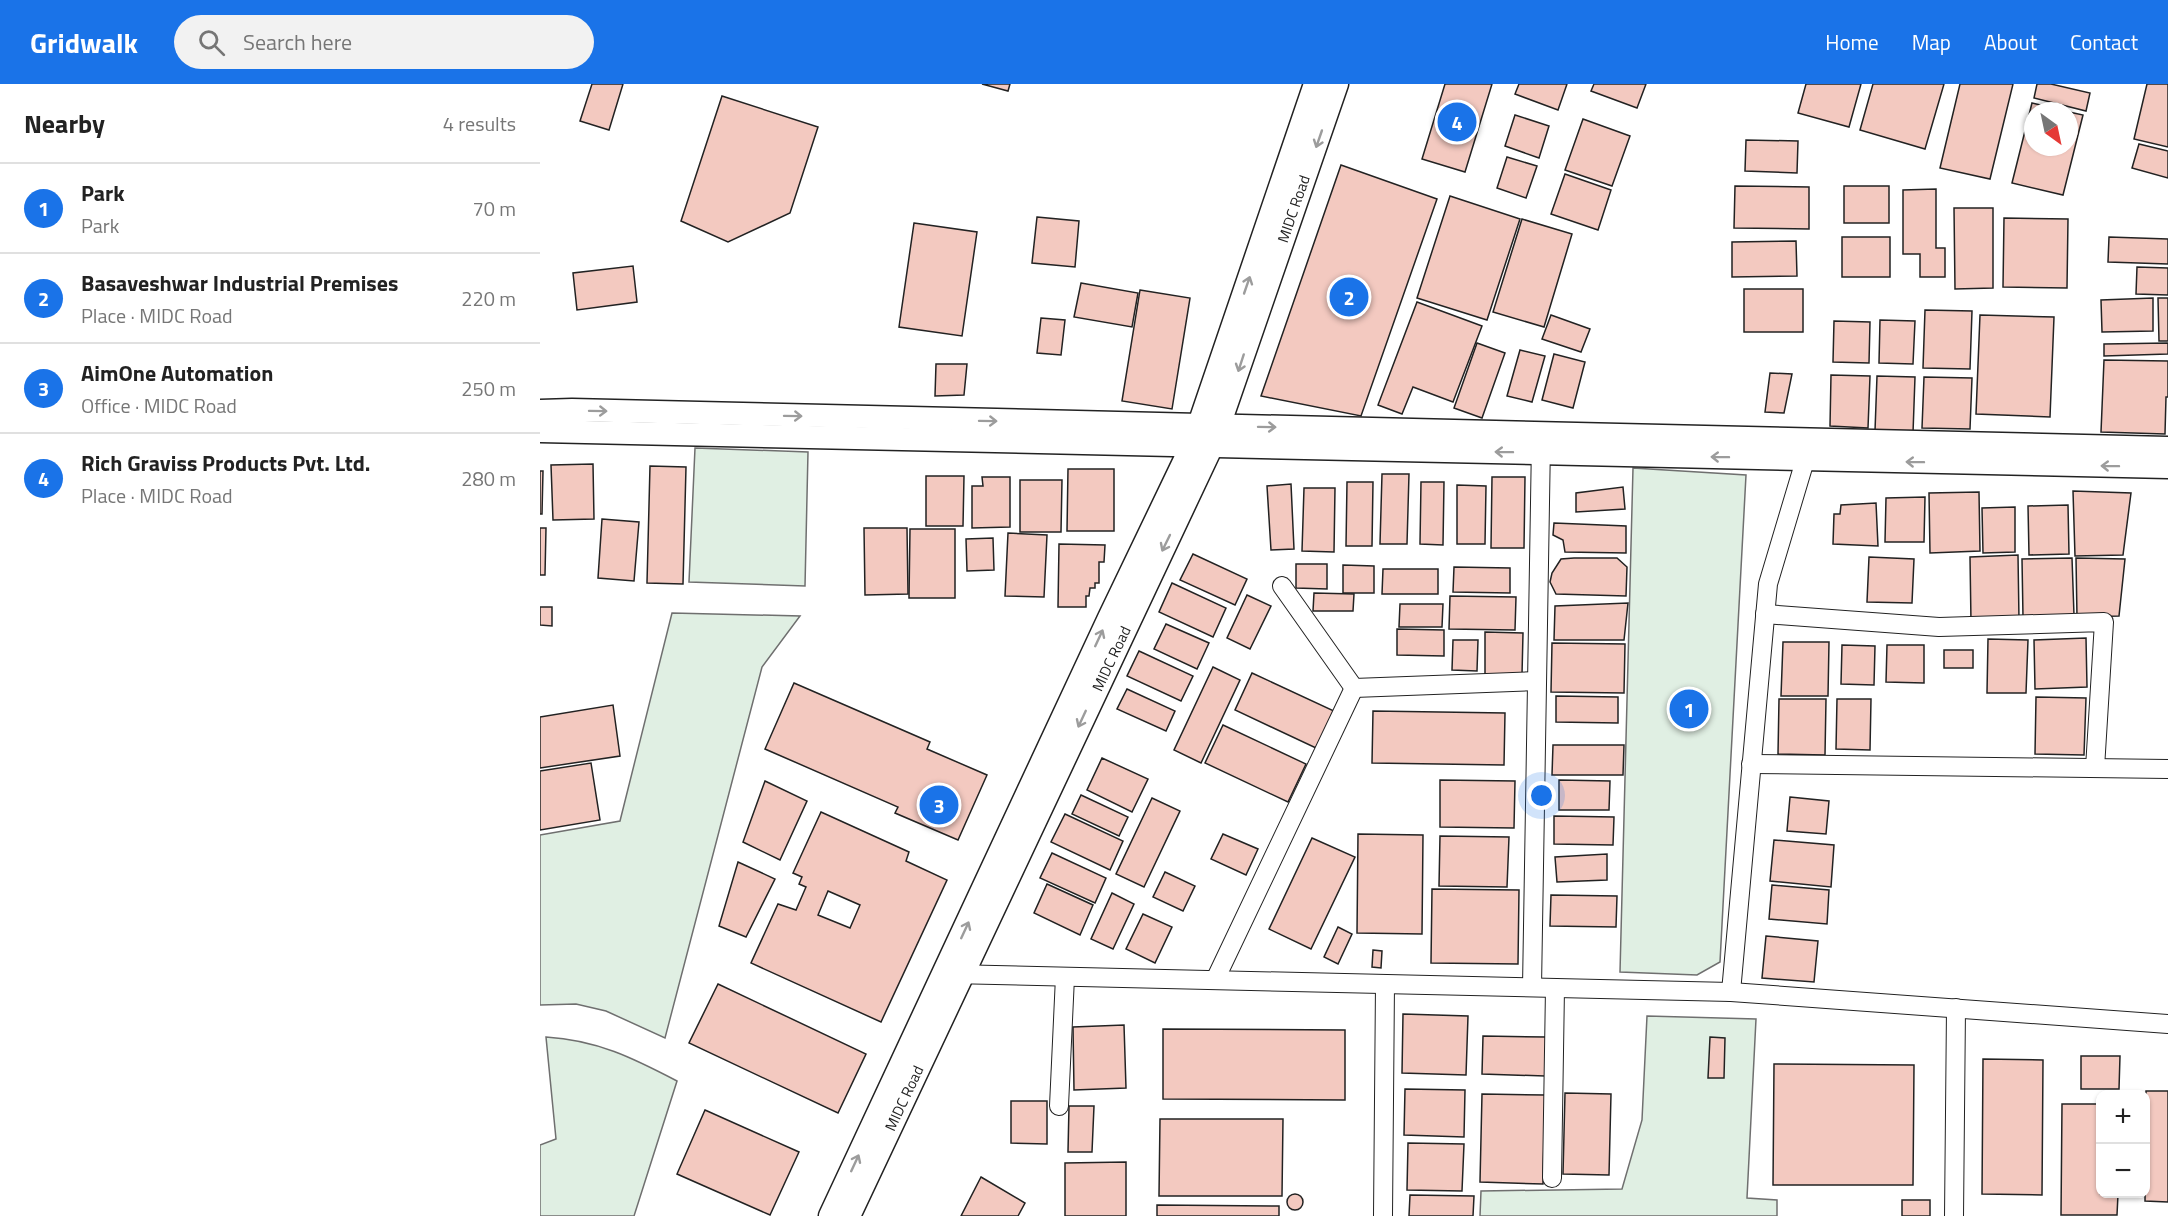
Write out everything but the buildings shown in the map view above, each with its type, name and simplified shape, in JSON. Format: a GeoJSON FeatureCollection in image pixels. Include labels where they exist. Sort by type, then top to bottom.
{"type":"FeatureCollection","features":[{"type":"Feature","properties":{"kind":"main road","name":"MIDC Road"},"geometry":{"type":"LineString","coordinates":[[849,1216],[954,974],[1206,436],[1243,326],[1315,84]]}},
{"type":"Feature","properties":{"kind":"main road","name":"MIDC Road"},"geometry":{"type":"LineString","coordinates":[[1243,326],[1337,84]]}},
{"type":"Feature","properties":{"kind":"main road"},"geometry":{"type":"LineString","coordinates":[[540,411],[1206,436]]}},
{"type":"Feature","properties":{"kind":"main road"},"geometry":{"type":"LineString","coordinates":[[540,431],[1206,436],[1541,443],[1808,450],[2168,467]]}},
{"type":"Feature","properties":{"kind":"main road"},"geometry":{"type":"LineString","coordinates":[[1808,450],[2168,448]]}},
{"type":"Feature","properties":{"kind":"main road","name":"MIDC Road"},"geometry":{"type":"LineString","coordinates":[[830,1216],[954,974]]}},
{"type":"Feature","properties":{"kind":"street"},"geometry":{"type":"LineString","coordinates":[[1532,987],[1541,443]]}},
{"type":"Feature","properties":{"kind":"street"},"geometry":{"type":"LineString","coordinates":[[1731,992],[1768,584],[1808,450]]}},
{"type":"Feature","properties":{"kind":"street"},"geometry":{"type":"LineString","coordinates":[[1282,586],[1354,688]]}},
{"type":"Feature","properties":{"kind":"street"},"geometry":{"type":"LineString","coordinates":[[1765,614],[1939,627],[2104,622],[2095,768]]}},
{"type":"Feature","properties":{"kind":"street"},"geometry":{"type":"LineString","coordinates":[[1354,688],[1537,681]]}},
{"type":"Feature","properties":{"kind":"street"},"geometry":{"type":"LineString","coordinates":[[1215,980],[1354,688]]}},
{"type":"Feature","properties":{"kind":"street"},"geometry":{"type":"LineString","coordinates":[[1751,764],[2168,769]]}},
{"type":"Feature","properties":{"kind":"street"},"geometry":{"type":"LineString","coordinates":[[954,974],[1731,992],[2168,1024]]}},
{"type":"Feature","properties":{"kind":"street"},"geometry":{"type":"LineString","coordinates":[[1059,1106],[1065,976]]}},
{"type":"Feature","properties":{"kind":"street"},"geometry":{"type":"LineString","coordinates":[[1383,1216],[1385,984]]}},
{"type":"Feature","properties":{"kind":"street"},"geometry":{"type":"LineString","coordinates":[[1552,1178],[1554,988]]}},
{"type":"Feature","properties":{"kind":"street"},"geometry":{"type":"LineString","coordinates":[[1954,1216],[1956,1008]]}},
{"type":"Feature","properties":{"kind":"green space"},"geometry":{"type":"Polygon","coordinates":[[[695,448],[808,452],[805,586],[689,582],[695,448]]]}},
{"type":"Feature","properties":{"kind":"green space"},"geometry":{"type":"Polygon","coordinates":[[[1633,468],[1746,475],[1720,962],[1697,975],[1620,972],[1633,468]]]}},
{"type":"Feature","properties":{"kind":"green space"},"geometry":{"type":"Polygon","coordinates":[[[672,613],[800,616],[762,667],[665,1038],[606,1011],[576,1004],[540,1005],[540,835],[620,821],[672,613]]]}},
{"type":"Feature","properties":{"kind":"green space"},"geometry":{"type":"Polygon","coordinates":[[[1647,1016],[1756,1019],[1747,1198],[1777,1200],[1777,1216],[1480,1216],[1481,1191],[1622,1189],[1642,1120],[1647,1016]]]}},
{"type":"Feature","properties":{"kind":"green space"},"geometry":{"type":"Polygon","coordinates":[[[546,1037],[598,1046],[677,1081],[634,1216],[540,1216],[540,1145],[556,1139],[546,1037]]]}},
{"type":"Feature","properties":{"kind":"place","name":"Rich Graviss Products Pvt. Ltd."},"geometry":{"type":"Point","coordinates":[1457,122]}},
{"type":"Feature","properties":{"kind":"place","name":"Basaveshwar Industrial Premises"},"geometry":{"type":"Point","coordinates":[1349,297]}},
{"type":"Feature","properties":{"kind":"place","name":"Park"},"geometry":{"type":"Point","coordinates":[1689,709]}},
{"type":"Feature","properties":{"kind":"place","name":"AimOne Automation"},"geometry":{"type":"Point","coordinates":[939,805]}}]}
